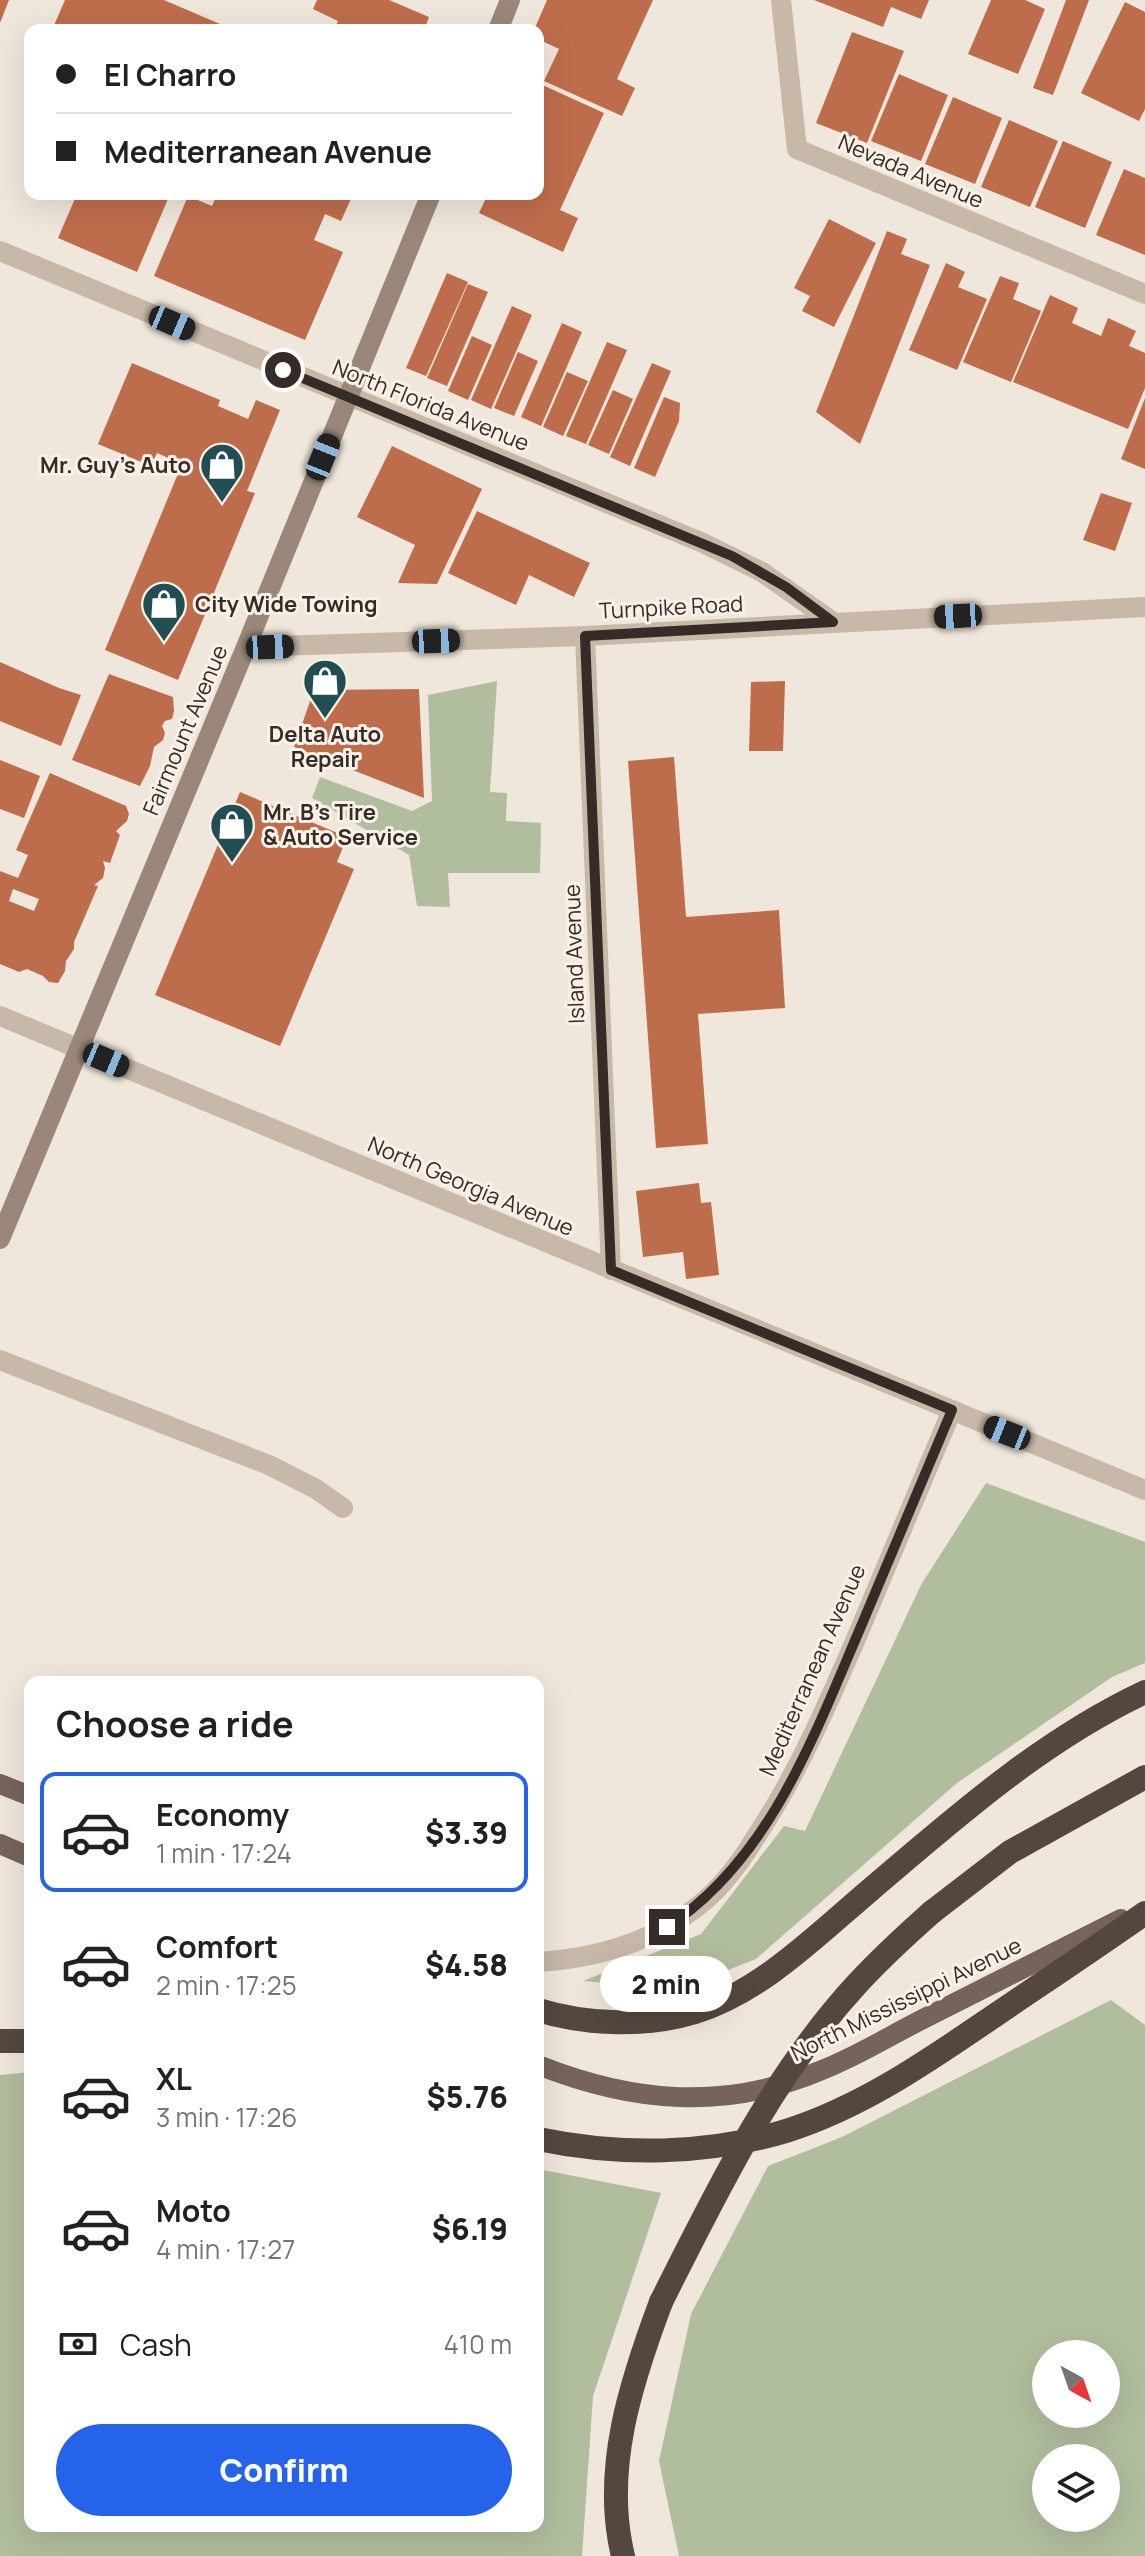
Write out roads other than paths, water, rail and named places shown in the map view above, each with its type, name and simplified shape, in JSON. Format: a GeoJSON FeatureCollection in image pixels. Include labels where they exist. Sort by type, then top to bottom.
{"type":"FeatureCollection","features":[{"type":"Feature","properties":{"kind":"highway"},"geometry":{"type":"LineString","coordinates":[[544,2011],[589,2019],[635,2022],[694,2012],[723,2001],[807,1944],[1022,1764],[1089,1720],[1145,1692]]}},
{"type":"Feature","properties":{"kind":"highway"},"geometry":{"type":"LineString","coordinates":[[623,2556],[615,2498],[622,2427],[643,2349],[661,2302],[739,2152],[796,2062],[856,1985],[932,1912],[1010,1852],[1145,1777]]}},
{"type":"Feature","properties":{"kind":"highway"},"geometry":{"type":"LineString","coordinates":[[544,2140],[619,2150],[678,2150],[725,2145],[788,2130],[856,2102],[938,2055],[1145,1911]]}},
{"type":"Feature","properties":{"kind":"highway"},"geometry":{"type":"LineString","coordinates":[[0,2041],[24,2041]]}},
{"type":"Feature","properties":{"kind":"main road"},"geometry":{"type":"LineString","coordinates":[[0,1784],[24,1794]]}},
{"type":"Feature","properties":{"kind":"main road"},"geometry":{"type":"LineString","coordinates":[[0,1844],[24,1854]]}},
{"type":"Feature","properties":{"kind":"main road","name":"North Mississippi Avenue"},"geometry":{"type":"LineString","coordinates":[[544,2067],[601,2087],[654,2097],[712,2098],[760,2090],[822,2070],[1145,1911]]}},
{"type":"Feature","properties":{"kind":"street"},"geometry":{"type":"LineString","coordinates":[[500,24],[510,0]]}},
{"type":"Feature","properties":{"kind":"street","name":"Nevada Avenue"},"geometry":{"type":"LineString","coordinates":[[781,0],[797,149],[1145,294]]}},
{"type":"Feature","properties":{"kind":"street","name":"Fairmount Avenue"},"geometry":{"type":"LineString","coordinates":[[0,1239],[429,200]]}},
{"type":"Feature","properties":{"kind":"street","name":"North Florida Avenue"},"geometry":{"type":"LineString","coordinates":[[0,251],[732,556],[786,587],[833,622]]}},
{"type":"Feature","properties":{"kind":"street","name":"Turnpike Road"},"geometry":{"type":"LineString","coordinates":[[246,647],[585,636],[1145,607]]}},
{"type":"Feature","properties":{"kind":"street","name":"Island Avenue"},"geometry":{"type":"LineString","coordinates":[[585,636],[611,1270]]}},
{"type":"Feature","properties":{"kind":"street","name":"North Georgia Avenue"},"geometry":{"type":"LineString","coordinates":[[0,1016],[1145,1490]]}},
{"type":"Feature","properties":{"kind":"street"},"geometry":{"type":"LineString","coordinates":[[0,1360],[269,1465],[316,1489],[343,1508]]}},
{"type":"Feature","properties":{"kind":"street","name":"Mediterranean Avenue"},"geometry":{"type":"LineString","coordinates":[[544,1961],[586,1957],[644,1939],[689,1912],[727,1878],[794,1774],[821,1721],[952,1410]]}},
{"type":"Feature","properties":{"kind":"place","name":"Mr. Guy's Auto"},"geometry":{"type":"Point","coordinates":[222,504]}},
{"type":"Feature","properties":{"kind":"place","name":"City Wide Towing"},"geometry":{"type":"Point","coordinates":[164,643]}},
{"type":"Feature","properties":{"kind":"place","name":"Delta Auto Repair"},"geometry":{"type":"Point","coordinates":[325,720]}},
{"type":"Feature","properties":{"kind":"place","name":"Mr. B's Tire & Auto Service"},"geometry":{"type":"Point","coordinates":[232,864]}}]}
